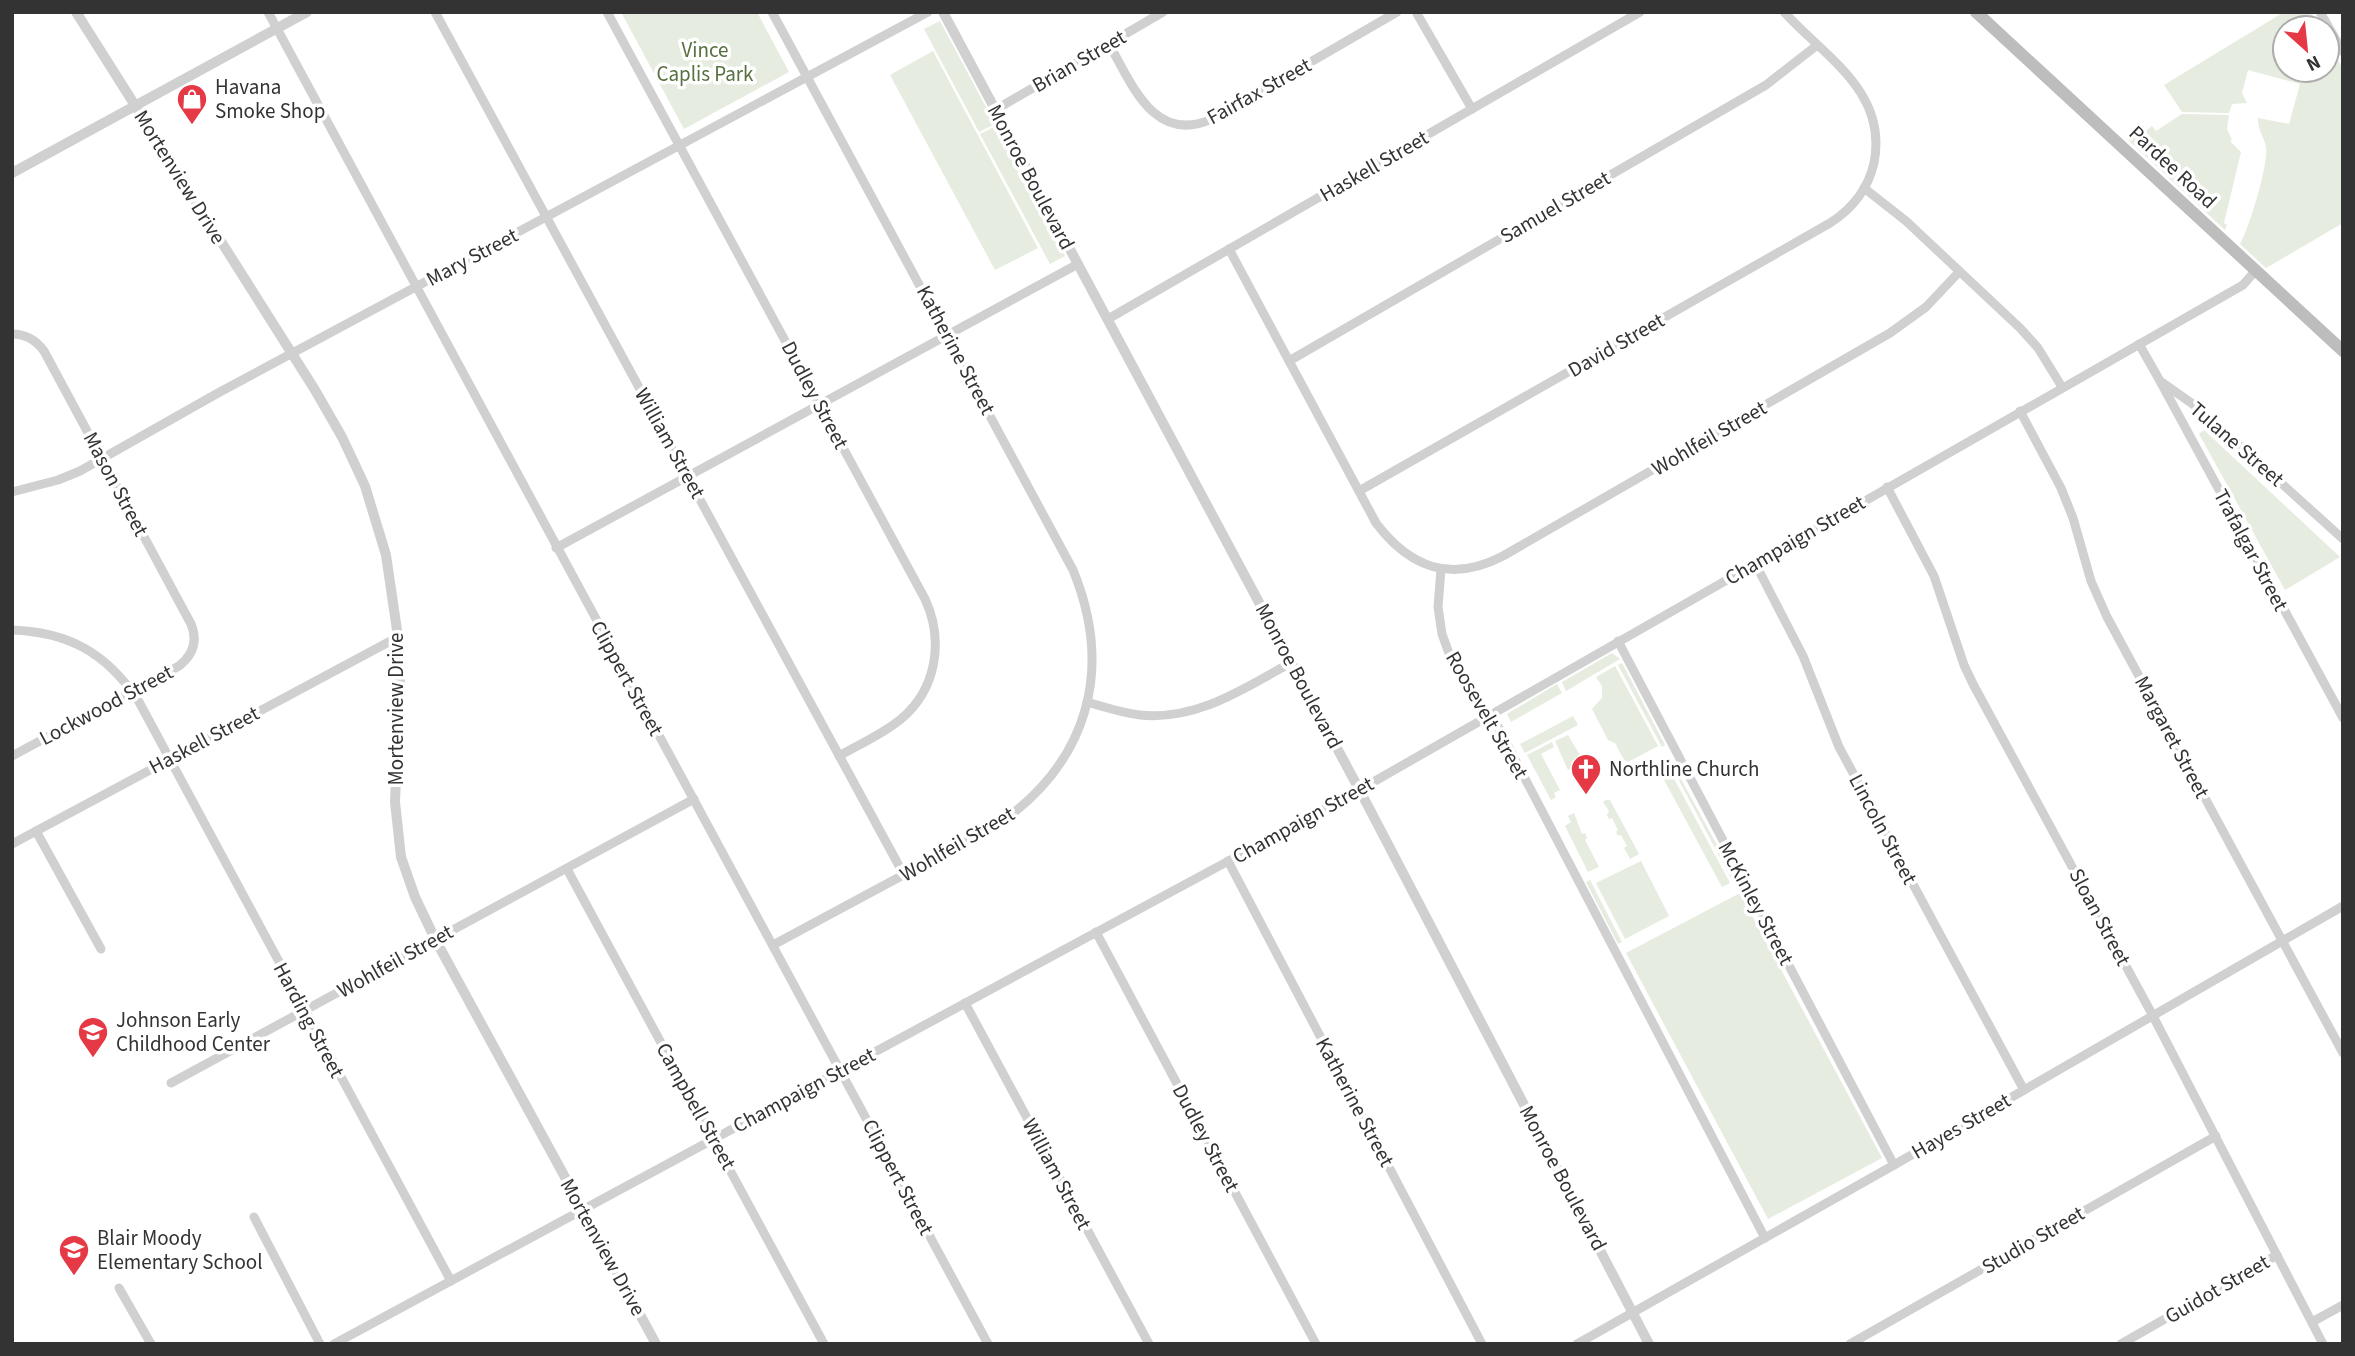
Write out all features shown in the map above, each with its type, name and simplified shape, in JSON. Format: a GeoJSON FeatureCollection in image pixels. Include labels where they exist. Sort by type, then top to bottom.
{"type":"FeatureCollection","features":[{"type":"Feature","properties":{"kind":"main road","name":"Pardee Road"},"geometry":{"type":"LineString","coordinates":[[1976,12],[2343,351]]}},
{"type":"Feature","properties":{"kind":"street","name":"Mortenview Drive"},"geometry":{"type":"LineString","coordinates":[[76,12],[292,353],[342,437],[365,486],[386,555],[398,637],[400,683],[395,802],[405,873],[435,939],[656,1344]]}},
{"type":"Feature","properties":{"kind":"street","name":"Clippert Street"},"geometry":{"type":"LineString","coordinates":[[268,12],[988,1344]]}},
{"type":"Feature","properties":{"kind":"street"},"geometry":{"type":"LineString","coordinates":[[12,173],[307,12]]}},
{"type":"Feature","properties":{"kind":"street","name":"William Street"},"geometry":{"type":"LineString","coordinates":[[435,12],[904,875]]}},
{"type":"Feature","properties":{"kind":"street","name":"Dudley Street"},"geometry":{"type":"LineString","coordinates":[[607,12],[925,599],[932,617],[936,637],[931,674],[914,706],[892,726],[839,755]]}},
{"type":"Feature","properties":{"kind":"street","name":"Katherine Street"},"geometry":{"type":"LineString","coordinates":[[772,12],[1073,570],[1082,590],[1090,623],[1093,658],[1087,702]]}},
{"type":"Feature","properties":{"kind":"street","name":"Mary Street"},"geometry":{"type":"LineString","coordinates":[[12,492],[58,480],[102,458],[292,353],[928,12]]}},
{"type":"Feature","properties":{"kind":"street","name":"Monroe Boulevard"},"geometry":{"type":"LineString","coordinates":[[943,12],[1292,662],[1649,1344]]}},
{"type":"Feature","properties":{"kind":"street","name":"Brian Street"},"geometry":{"type":"LineString","coordinates":[[995,110],[1163,12]]}},
{"type":"Feature","properties":{"kind":"street","name":"Fairfax Street"},"geometry":{"type":"LineString","coordinates":[[1109,44],[1150,111],[1171,123],[1195,125],[1212,119],[1397,12]]}},
{"type":"Feature","properties":{"kind":"street"},"geometry":{"type":"LineString","coordinates":[[1416,12],[1472,109]]}},
{"type":"Feature","properties":{"kind":"street","name":"Haskell Street"},"geometry":{"type":"LineString","coordinates":[[1108,319],[1640,12]]}},
{"type":"Feature","properties":{"kind":"street"},"geometry":{"type":"LineString","coordinates":[[1784,12],[1855,84],[1868,102],[1874,121],[1876,149],[1872,173],[1864,188],[1906,221],[2020,328],[2038,348],[2062,387]]}},
{"type":"Feature","properties":{"kind":"street"},"geometry":{"type":"LineString","coordinates":[[2320,12],[2343,52]]}},
{"type":"Feature","properties":{"kind":"street","name":"Samuel Street"},"geometry":{"type":"LineString","coordinates":[[1289,360],[1766,85],[1816,46]]}},
{"type":"Feature","properties":{"kind":"street","name":"David Street"},"geometry":{"type":"LineString","coordinates":[[1359,491],[1830,223],[1850,208],[1864,188]]}},
{"type":"Feature","properties":{"kind":"street"},"geometry":{"type":"LineString","coordinates":[[1229,249],[1376,523],[1390,542],[1420,563],[1441,569]]}},
{"type":"Feature","properties":{"kind":"street"},"geometry":{"type":"LineString","coordinates":[[556,548],[1077,264]]}},
{"type":"Feature","properties":{"kind":"street","name":"Champaign Street"},"geometry":{"type":"LineString","coordinates":[[334,1344],[1359,789],[2244,285],[2256,270]]}},
{"type":"Feature","properties":{"kind":"street","name":"Wohlfeil Street"},"geometry":{"type":"LineString","coordinates":[[1441,569],[1470,568],[1492,561],[1850,357],[1916,315],[1959,272]]}},
{"type":"Feature","properties":{"kind":"street","name":"Mason Street"},"geometry":{"type":"LineString","coordinates":[[15,334],[41,346],[191,625],[195,635],[194,647]]}},
{"type":"Feature","properties":{"kind":"street","name":"Tulane Street"},"geometry":{"type":"LineString","coordinates":[[2139,344],[2160,381],[2197,407],[2343,539]]}},
{"type":"Feature","properties":{"kind":"street","name":"Trafalgar Street"},"geometry":{"type":"LineString","coordinates":[[2160,381],[2343,718]]}},
{"type":"Feature","properties":{"kind":"street","name":"Margaret Street"},"geometry":{"type":"LineString","coordinates":[[2020,411],[2061,488],[2073,518],[2091,581],[2107,617],[2343,1054]]}},
{"type":"Feature","properties":{"kind":"street","name":"Sloan Street"},"geometry":{"type":"LineString","coordinates":[[1887,487],[1934,576],[1973,684],[2153,1016],[2323,1344]]}},
{"type":"Feature","properties":{"kind":"street","name":"Lincoln Street"},"geometry":{"type":"LineString","coordinates":[[1755,563],[1803,656],[1839,747],[2024,1090]]}},
{"type":"Feature","properties":{"kind":"street","name":"Roosevelt Street"},"geometry":{"type":"LineString","coordinates":[[1441,569],[1438,607],[1442,634],[1451,659],[1475,704],[1496,723],[1765,1238]]}},
{"type":"Feature","properties":{"kind":"street","name":"Harding Street"},"geometry":{"type":"LineString","coordinates":[[12,630],[52,634],[72,641],[106,662],[132,691],[451,1281]]}},
{"type":"Feature","properties":{"kind":"street","name":"Haskell Street"},"geometry":{"type":"LineString","coordinates":[[12,844],[398,637]]}},
{"type":"Feature","properties":{"kind":"street","name":"McKinley Street"},"geometry":{"type":"LineString","coordinates":[[1618,641],[1894,1165]]}},
{"type":"Feature","properties":{"kind":"street","name":"Lockwood Street"},"geometry":{"type":"LineString","coordinates":[[12,755],[179,666],[189,657],[194,647]]}},
{"type":"Feature","properties":{"kind":"street"},"geometry":{"type":"LineString","coordinates":[[1087,702],[1140,715],[1170,715],[1199,710],[1292,662]]}},
{"type":"Feature","properties":{"kind":"street","name":"Wohlfeil Street"},"geometry":{"type":"LineString","coordinates":[[773,945],[1000,823],[1034,796],[1053,775],[1080,730],[1087,702]]}},
{"type":"Feature","properties":{"kind":"street","name":"Wohlfeil Street"},"geometry":{"type":"LineString","coordinates":[[171,1083],[694,799]]}},
{"type":"Feature","properties":{"kind":"street"},"geometry":{"type":"LineString","coordinates":[[36,831],[101,949]]}},
{"type":"Feature","properties":{"kind":"street","name":"Katherine Street"},"geometry":{"type":"LineString","coordinates":[[1228,861],[1482,1344]]}},
{"type":"Feature","properties":{"kind":"street","name":"Campbell Street"},"geometry":{"type":"LineString","coordinates":[[567,869],[824,1344]]}},
{"type":"Feature","properties":{"kind":"street","name":"Hayes Street"},"geometry":{"type":"LineString","coordinates":[[1577,1344],[1894,1165],[2343,905]]}},
{"type":"Feature","properties":{"kind":"street","name":"Dudley Street"},"geometry":{"type":"LineString","coordinates":[[1096,932],[1315,1344]]}},
{"type":"Feature","properties":{"kind":"street","name":"William Street"},"geometry":{"type":"LineString","coordinates":[[965,1003],[1149,1344]]}},
{"type":"Feature","properties":{"kind":"street","name":"Studio Street"},"geometry":{"type":"LineString","coordinates":[[1850,1344],[2216,1136]]}},
{"type":"Feature","properties":{"kind":"street"},"geometry":{"type":"LineString","coordinates":[[254,1217],[320,1344]]}},
{"type":"Feature","properties":{"kind":"street","name":"Guidot Street"},"geometry":{"type":"LineString","coordinates":[[2120,1344],[2277,1255]]}},
{"type":"Feature","properties":{"kind":"street"},"geometry":{"type":"LineString","coordinates":[[120,1288],[151,1344]]}},
{"type":"Feature","properties":{"kind":"street"},"geometry":{"type":"LineString","coordinates":[[2312,1321],[2343,1305]]}},
{"type":"Feature","properties":{"kind":"green space","name":"Vince Caplis Park"},"geometry":{"type":"Polygon","coordinates":[[[621,12],[757,12],[789,72],[684,129],[621,12]]]}},
{"type":"Feature","properties":{"kind":"green space"},"geometry":{"type":"Polygon","coordinates":[[[2311,12],[2312,14],[2281,14],[2311,12]]]}},
{"type":"Feature","properties":{"kind":"green space"},"geometry":{"type":"Polygon","coordinates":[[[2271,20],[2271,76],[2248,70],[2242,93],[2247,103],[2232,104],[2229,113],[2182,112],[2164,85],[2271,20]]]}},
{"type":"Feature","properties":{"kind":"green space"},"geometry":{"type":"Polygon","coordinates":[[[940,21],[995,124],[979,132],[924,29],[940,21]]]}},
{"type":"Feature","properties":{"kind":"green space"},"geometry":{"type":"Polygon","coordinates":[[[933,51],[1038,248],[995,270],[890,75],[933,51]]]}},
{"type":"Feature","properties":{"kind":"green space"},"geometry":{"type":"Polygon","coordinates":[[[2341,65],[2343,223],[2266,268],[2240,244],[2253,211],[2266,155],[2258,118],[2289,124],[2300,84],[2341,84],[2341,65]]]}},
{"type":"Feature","properties":{"kind":"green space"},"geometry":{"type":"Polygon","coordinates":[[[2182,114],[2229,115],[2227,129],[2232,140],[2230,141],[2241,152],[2224,223],[2227,225],[2225,230],[2127,139],[2143,127],[2147,130],[2152,126],[2156,131],[2182,114]]]}},
{"type":"Feature","properties":{"kind":"green space"},"geometry":{"type":"Polygon","coordinates":[[[996,126],[1065,256],[1050,264],[980,134],[996,126]]]}},
{"type":"Feature","properties":{"kind":"green space"},"geometry":{"type":"Polygon","coordinates":[[[2204,430],[2340,557],[2285,590],[2199,434],[2204,430]]]}},
{"type":"Feature","properties":{"kind":"green space"},"geometry":{"type":"Polygon","coordinates":[[[1612,653],[1620,659],[1566,691],[1562,682],[1612,653]]]}},
{"type":"Feature","properties":{"kind":"green space"},"geometry":{"type":"Polygon","coordinates":[[[1622,663],[1665,745],[1662,747],[1618,665],[1622,663]]]}},
{"type":"Feature","properties":{"kind":"green space"},"geometry":{"type":"Polygon","coordinates":[[[1615,666],[1658,746],[1628,762],[1624,760],[1615,743],[1608,740],[1592,709],[1602,698],[1602,686],[1596,677],[1615,666]]]}},
{"type":"Feature","properties":{"kind":"green space"},"geometry":{"type":"Polygon","coordinates":[[[1557,684],[1562,693],[1511,722],[1507,714],[1557,684]]]}},
{"type":"Feature","properties":{"kind":"green space"},"geometry":{"type":"Polygon","coordinates":[[[1573,716],[1578,725],[1525,753],[1520,744],[1573,716]]]}},
{"type":"Feature","properties":{"kind":"green space"},"geometry":{"type":"Polygon","coordinates":[[[1568,735],[1584,762],[1568,770],[1555,741],[1568,735]]]}},
{"type":"Feature","properties":{"kind":"green space"},"geometry":{"type":"Polygon","coordinates":[[[1552,742],[1554,747],[1541,754],[1560,790],[1554,793],[1556,797],[1551,800],[1527,755],[1552,742]]]}},
{"type":"Feature","properties":{"kind":"green space"},"geometry":{"type":"Polygon","coordinates":[[[1669,757],[1735,881],[1733,882],[1667,758],[1669,757]]]}},
{"type":"Feature","properties":{"kind":"green space"},"geometry":{"type":"Polygon","coordinates":[[[1664,760],[1730,883],[1722,887],[1656,765],[1664,760]]]}},
{"type":"Feature","properties":{"kind":"green space"},"geometry":{"type":"Polygon","coordinates":[[[1610,800],[1639,854],[1630,859],[1624,848],[1627,846],[1621,835],[1618,836],[1612,818],[1609,819],[1607,815],[1609,811],[1603,802],[1610,800]]]}},
{"type":"Feature","properties":{"kind":"green space"},"geometry":{"type":"Polygon","coordinates":[[[1574,813],[1599,867],[1588,872],[1565,826],[1571,822],[1568,816],[1574,813]]]}},
{"type":"Feature","properties":{"kind":"green space"},"geometry":{"type":"Polygon","coordinates":[[[1641,861],[1669,916],[1625,939],[1596,883],[1641,861]]]}},
{"type":"Feature","properties":{"kind":"green space"},"geometry":{"type":"Polygon","coordinates":[[[1590,880],[1622,942],[1618,944],[1586,882],[1590,880]]]}},
{"type":"Feature","properties":{"kind":"green space"},"geometry":{"type":"Polygon","coordinates":[[[1740,893],[1882,1158],[1768,1219],[1626,953],[1740,893]]]}},
{"type":"Feature","properties":{"kind":"place","name":"Havana Smoke Shop"},"geometry":{"type":"Point","coordinates":[192,126]}},
{"type":"Feature","properties":{"kind":"place","name":"Northline Church"},"geometry":{"type":"Point","coordinates":[1586,796]}},
{"type":"Feature","properties":{"kind":"place","name":"Johnson Early Childhood Center"},"geometry":{"type":"Point","coordinates":[93,1059]}},
{"type":"Feature","properties":{"kind":"place","name":"Blair Moody Elementary School"},"geometry":{"type":"Point","coordinates":[74,1277]}}]}
